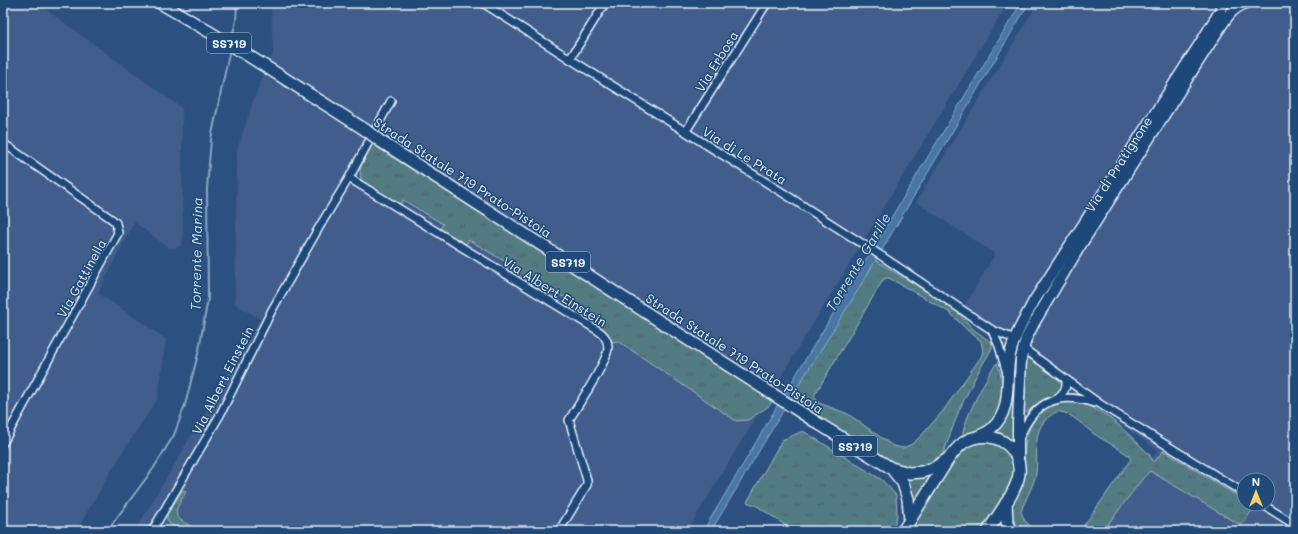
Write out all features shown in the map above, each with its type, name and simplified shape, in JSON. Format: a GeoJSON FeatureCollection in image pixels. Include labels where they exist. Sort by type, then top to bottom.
{"type":"FeatureCollection","features":[{"type":"Feature","properties":{"kind":"main road"},"geometry":{"type":"LineString","coordinates":[[151,3],[196,24]]}},
{"type":"Feature","properties":{"kind":"main road","name":"Strada Statale 719 Prato-Pistoia"},"geometry":{"type":"LineString","coordinates":[[160,3],[260,62],[819,424],[891,468]]}},
{"type":"Feature","properties":{"kind":"main road"},"geometry":{"type":"LineString","coordinates":[[168,3],[196,24]]}},
{"type":"Feature","properties":{"kind":"main road","name":"Via di Pratignone"},"geometry":{"type":"LineString","coordinates":[[976,437],[993,428],[1002,415],[1006,399],[1010,355],[1015,339],[1034,301],[1199,45],[1220,11],[1222,3]]}},
{"type":"Feature","properties":{"kind":"main road","name":"Via di Pratignone"},"geometry":{"type":"LineString","coordinates":[[1018,463],[1020,368],[1023,348],[1036,318],[1080,246],[1221,26],[1232,10],[1237,6],[1246,3]]}},
{"type":"Feature","properties":{"kind":"main road"},"geometry":{"type":"LineString","coordinates":[[903,531],[956,448],[966,441],[976,437],[988,436],[999,439],[1008,444],[1014,452],[1018,463],[1019,474],[1016,486],[988,531]]}},
{"type":"Feature","properties":{"kind":"main road","name":"SS719"},"geometry":{"type":"LineString","coordinates":[[891,468],[909,473],[922,472],[934,468],[949,458]]}},
{"type":"Feature","properties":{"kind":"main road","name":"SS719"},"geometry":{"type":"LineString","coordinates":[[891,468],[903,483],[908,500],[910,520]]}},
{"type":"Feature","properties":{"kind":"main road"},"geometry":{"type":"LineString","coordinates":[[1006,502],[1007,522],[1012,531]]}},
{"type":"Feature","properties":{"kind":"street","name":"Via di Le Prata"},"geometry":{"type":"LineString","coordinates":[[483,3],[866,246],[992,330],[1015,339]]}},
{"type":"Feature","properties":{"kind":"street"},"geometry":{"type":"LineString","coordinates":[[570,59],[605,3]]}},
{"type":"Feature","properties":{"kind":"street","name":"Via Erbosa"},"geometry":{"type":"LineString","coordinates":[[686,132],[767,3]]}},
{"type":"Feature","properties":{"kind":"street","name":"Via Albert Einstein"},"geometry":{"type":"LineString","coordinates":[[152,531],[220,416],[272,310],[349,178],[391,101]]}},
{"type":"Feature","properties":{"kind":"street","name":"Via Gattinella"},"geometry":{"type":"LineString","coordinates":[[3,143],[113,220],[116,223],[118,232],[3,443]]}},
{"type":"Feature","properties":{"kind":"street","name":"Via Albert Einstein"},"geometry":{"type":"LineString","coordinates":[[349,178],[602,333],[605,338],[608,348],[606,360],[569,420],[588,480],[587,485],[559,531]]}},
{"type":"Feature","properties":{"kind":"street"},"geometry":{"type":"LineString","coordinates":[[992,330],[999,346],[1008,376]]}},
{"type":"Feature","properties":{"kind":"street"},"geometry":{"type":"LineString","coordinates":[[1023,348],[1100,404],[1236,488]]}},
{"type":"Feature","properties":{"kind":"street"},"geometry":{"type":"LineString","coordinates":[[1018,444],[1025,424],[1031,416],[1042,406],[1054,400],[1064,392],[1066,380]]}},
{"type":"Feature","properties":{"kind":"street"},"geometry":{"type":"LineString","coordinates":[[1054,400],[1074,398],[1100,404]]}},
{"type":"Feature","properties":{"kind":"street"},"geometry":{"type":"LineString","coordinates":[[1275,512],[1295,525]]}},
{"type":"Feature","properties":{"kind":"shaded area"},"geometry":{"type":"Polygon","coordinates":[[[3,3],[37,3],[182,108],[182,244],[177,248],[169,248],[134,222],[98,293],[166,339],[158,398],[122,453],[76,531],[3,531],[3,3]]]}},
{"type":"Feature","properties":{"kind":"shaded area"},"geometry":{"type":"Polygon","coordinates":[[[271,3],[1008,3],[687,531],[135,531],[260,319],[235,304],[237,150],[254,99],[273,53],[271,3]]]}},
{"type":"Feature","properties":{"kind":"shaded area"},"geometry":{"type":"Polygon","coordinates":[[[1021,3],[1029,3],[852,300],[795,391],[711,531],[703,531],[776,408],[1021,3]]]}},
{"type":"Feature","properties":{"kind":"shaded area"},"geometry":{"type":"Polygon","coordinates":[[[1038,3],[1295,3],[1295,531],[1101,531],[1158,450],[959,315],[995,254],[916,202],[1038,3]]]}},
{"type":"Feature","properties":{"kind":"green space"},"geometry":{"type":"Polygon","coordinates":[[[373,143],[773,400],[769,406],[748,420],[736,421],[618,341],[612,342],[606,331],[572,310],[575,304],[535,280],[532,285],[506,269],[509,264],[469,240],[466,244],[440,229],[443,224],[403,200],[400,205],[365,184],[361,179],[360,169],[373,143]]]}},
{"type":"Feature","properties":{"kind":"green space"},"geometry":{"type":"Polygon","coordinates":[[[875,260],[956,310],[973,329],[992,343],[992,348],[959,410],[941,458],[934,464],[910,469],[896,465],[790,399],[875,260]],[[889,278],[883,280],[814,396],[819,403],[848,414],[893,446],[903,448],[912,444],[921,436],[943,411],[981,357],[983,351],[981,341],[967,330],[949,312],[889,278]]]}},
{"type":"Feature","properties":{"kind":"green space"},"geometry":{"type":"Polygon","coordinates":[[[1026,326],[1027,327],[1019,346],[1017,356],[1012,441],[996,431],[1005,420],[1010,409],[1016,349],[1026,326]]]}},
{"type":"Feature","properties":{"kind":"green space"},"geometry":{"type":"Polygon","coordinates":[[[1027,357],[1063,382],[1062,389],[1058,394],[1041,401],[1024,414],[1027,357]]]}},
{"type":"Feature","properties":{"kind":"green space"},"geometry":{"type":"Polygon","coordinates":[[[997,363],[1003,389],[1001,406],[998,414],[994,421],[987,426],[963,435],[967,420],[977,398],[988,376],[997,363]]]}},
{"type":"Feature","properties":{"kind":"green space"},"geometry":{"type":"Polygon","coordinates":[[[1073,402],[1095,409],[1115,422],[1124,430],[1149,454],[1153,461],[1155,461],[1163,451],[1166,452],[1236,495],[1236,512],[1251,512],[1243,523],[1238,524],[1150,471],[1103,531],[1080,531],[1131,459],[1120,449],[1094,434],[1073,418],[1065,413],[1058,412],[1050,416],[1040,429],[1037,443],[1036,474],[1021,512],[1025,521],[1036,531],[1016,531],[1013,527],[1009,508],[1019,493],[1023,483],[1027,436],[1034,420],[1040,414],[1047,409],[1063,403],[1073,402]]]}},
{"type":"Feature","properties":{"kind":"green space"},"geometry":{"type":"Polygon","coordinates":[[[803,431],[882,480],[896,495],[897,516],[892,531],[794,531],[757,506],[747,502],[782,440],[803,431]]]}},
{"type":"Feature","properties":{"kind":"green space"},"geometry":{"type":"Polygon","coordinates":[[[980,441],[996,443],[1005,449],[1011,458],[1014,470],[1011,486],[982,531],[909,531],[959,452],[967,446],[980,441]]]}},
{"type":"Feature","properties":{"kind":"green space"},"geometry":{"type":"Polygon","coordinates":[[[934,472],[914,505],[901,474],[934,472]]]}},
{"type":"Feature","properties":{"kind":"green space"},"geometry":{"type":"Polygon","coordinates":[[[183,490],[186,492],[177,507],[177,516],[199,531],[181,531],[169,523],[167,519],[167,514],[183,490]]]}},
{"type":"Feature","properties":{"kind":"waterway","name":"Torrente Marina"},"geometry":{"type":"LineString","coordinates":[[231,41],[236,21],[237,3]]}},
{"type":"Feature","properties":{"kind":"waterway","name":"Torrente Marina"},"geometry":{"type":"LineString","coordinates":[[107,531],[153,469],[174,435],[185,405],[199,350],[208,298],[207,188],[211,139],[230,49]]}},
{"type":"Feature","properties":{"kind":"water label","name":"Torrente Garille"},"geometry":{"type":"Point","coordinates":[858,262]}}]}
